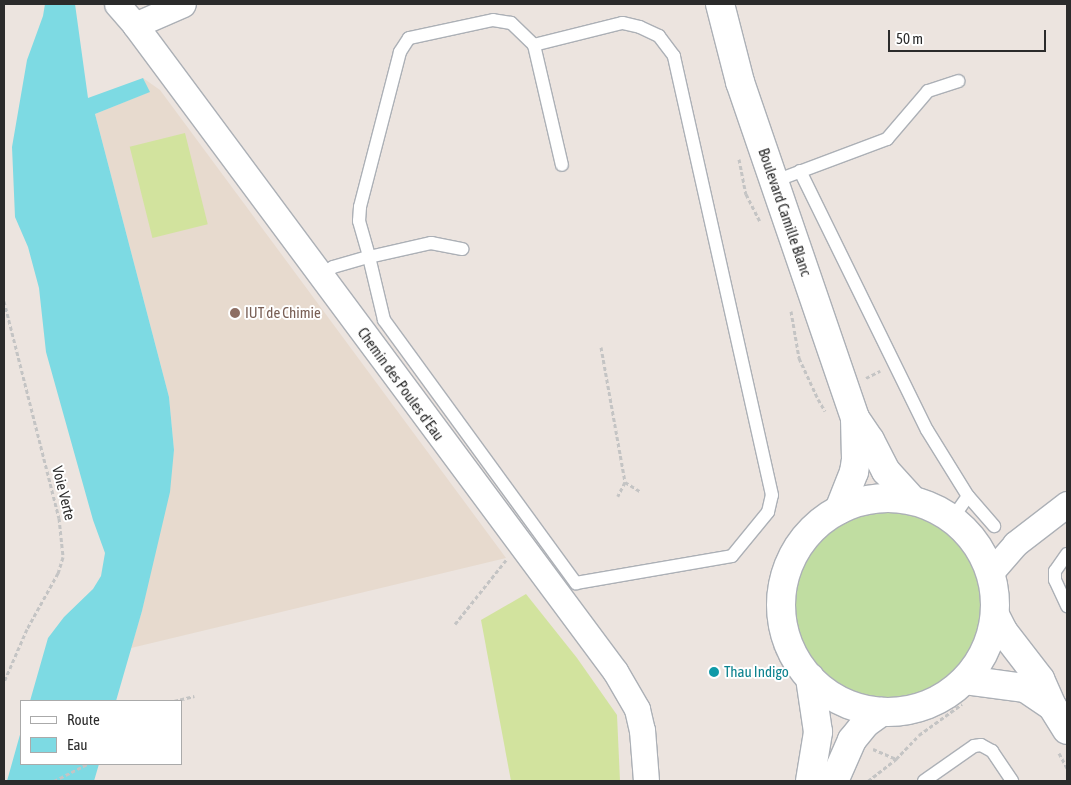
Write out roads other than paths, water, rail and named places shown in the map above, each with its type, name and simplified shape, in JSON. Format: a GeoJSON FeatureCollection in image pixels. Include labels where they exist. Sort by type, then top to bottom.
{"type":"FeatureCollection","features":[{"type":"Feature","properties":{"kind":"main road","name":"Boulevard Camille Blanc"},"geometry":{"type":"LineString","coordinates":[[720,4],[740,82],[855,418],[870,440],[886,471],[912,500]]}},
{"type":"Feature","properties":{"kind":"main road","name":"Boulevard Camille Blanc"},"geometry":{"type":"LineString","coordinates":[[828,511],[854,472],[856,459],[855,418]]}},
{"type":"Feature","properties":{"kind":"main road"},"geometry":{"type":"LineString","coordinates":[[810,781],[818,732],[799,676],[795,658],[785,636],[781,612],[782,587],[789,563],[801,542],[828,511],[870,500],[887,498],[912,500],[933,508],[952,519],[968,533],[982,551],[990,572],[995,593],[996,615],[990,639],[968,691]]}},
{"type":"Feature","properties":{"kind":"main road"},"geometry":{"type":"LineString","coordinates":[[996,615],[1003,631],[1040,679],[1052,706],[1062,739]]}},
{"type":"Feature","properties":{"kind":"main road"},"geometry":{"type":"LineString","coordinates":[[799,676],[855,707],[881,712],[912,710],[968,691],[1025,688],[1052,706]]}},
{"type":"Feature","properties":{"kind":"main road"},"geometry":{"type":"LineString","coordinates":[[834,781],[852,740],[866,723],[881,712]]}},
{"type":"Feature","properties":{"kind":"street","name":"Chemin des Poules d'Eau"},"geometry":{"type":"LineString","coordinates":[[117,4],[135,25],[615,671],[628,691],[642,730],[646,781]]}},
{"type":"Feature","properties":{"kind":"street"},"geometry":{"type":"LineString","coordinates":[[135,25],[183,4]]}},
{"type":"Feature","properties":{"kind":"street"},"geometry":{"type":"LineString","coordinates":[[990,572],[1015,544],[1067,504]]}},
{"type":"Feature","properties":{"kind":"lane"},"geometry":{"type":"LineString","coordinates":[[534,45],[622,23],[640,26],[659,36],[674,56],[770,477],[772,495],[768,512],[732,556],[576,583],[384,320],[359,221],[360,207],[400,52],[409,38],[493,20],[511,23],[534,45],[562,165]]}},
{"type":"Feature","properties":{"kind":"lane"},"geometry":{"type":"LineString","coordinates":[[775,182],[887,139],[928,91],[958,81]]}},
{"type":"Feature","properties":{"kind":"lane"},"geometry":{"type":"LineString","coordinates":[[800,171],[927,430],[968,496],[994,526]]}},
{"type":"Feature","properties":{"kind":"lane"},"geometry":{"type":"LineString","coordinates":[[320,274],[333,267],[369,257],[432,243],[462,249]]}},
{"type":"Feature","properties":{"kind":"lane"},"geometry":{"type":"LineString","coordinates":[[952,519],[968,496]]}},
{"type":"Feature","properties":{"kind":"lane"},"geometry":{"type":"LineString","coordinates":[[1067,554],[1055,571],[1055,580],[1067,606]]}},
{"type":"Feature","properties":{"kind":"lane"},"geometry":{"type":"LineString","coordinates":[[924,781],[974,746],[980,745],[992,751],[1012,781]]}},
{"type":"Feature","properties":{"kind":"water"},"geometry":{"type":"Polygon","coordinates":[[[45,4],[75,4],[88,98],[143,78],[150,92],[95,114],[169,397],[174,450],[170,492],[142,611],[116,700],[30,700],[48,638],[64,617],[93,589],[101,576],[105,553],[93,520],[46,352],[39,288],[28,247],[15,217],[12,147],[27,60],[43,16],[45,4]]]}},
{"type":"Feature","properties":{"kind":"water"},"geometry":{"type":"Polygon","coordinates":[[[20,735],[20,765],[99,765],[94,781],[7,781],[20,735]]]}},
{"type":"Feature","properties":{"kind":"place","name":"IUT de Chimie"},"geometry":{"type":"Point","coordinates":[235,313]}},
{"type":"Feature","properties":{"kind":"place","name":"Thau Indigo"},"geometry":{"type":"Point","coordinates":[714,672]}}]}
